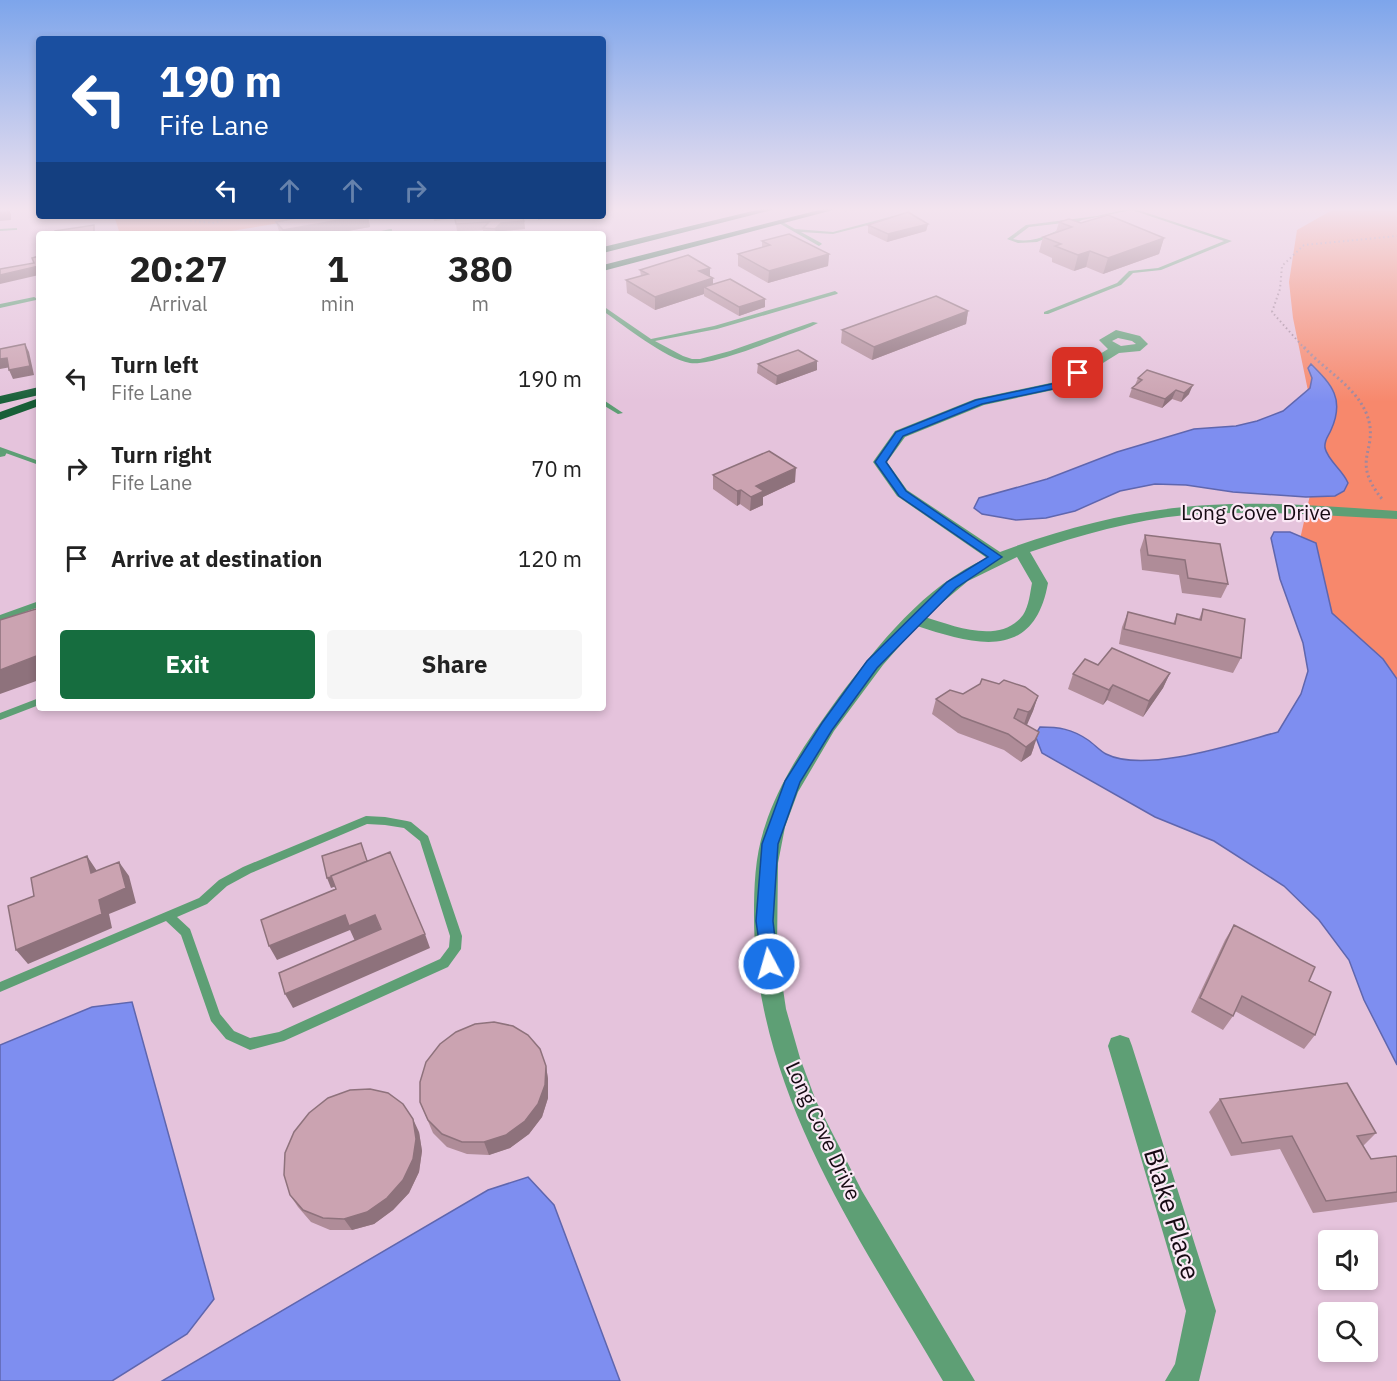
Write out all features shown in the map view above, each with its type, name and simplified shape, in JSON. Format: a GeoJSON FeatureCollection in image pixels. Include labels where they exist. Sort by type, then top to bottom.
{"type":"FeatureCollection","features":[{"type":"Feature","properties":{"kind":"highway"},"geometry":{"type":"LineString","coordinates":[[0,400],[36,392]]}},
{"type":"Feature","properties":{"kind":"highway"},"geometry":{"type":"LineString","coordinates":[[0,416],[36,403]]}},
{"type":"Feature","properties":{"kind":"highway"},"geometry":{"type":"LineString","coordinates":[[0,421],[36,412]]}},
{"type":"Feature","properties":{"kind":"street"},"geometry":{"type":"LineString","coordinates":[[996,557],[902,493],[880,462],[900,434],[980,402],[1059,385],[1116,349]]}},
{"type":"Feature","properties":{"kind":"street","name":"Long Cove Drive"},"geometry":{"type":"LineString","coordinates":[[960,1381],[837,1172],[792,1074],[773,1007],[765,921],[770,844],[793,781],[827,726],[872,665],[952,585],[996,557],[1093,527],[1186,511],[1281,510],[1397,515]]}},
{"type":"Feature","properties":{"kind":"street"},"geometry":{"type":"LineString","coordinates":[[916,620],[977,636],[995,637],[1010,632],[1028,619],[1040,583],[1021,550]]}},
{"type":"Feature","properties":{"kind":"street","name":"Blake Place"},"geometry":{"type":"LineString","coordinates":[[1120,1046],[1201,1311],[1188,1371],[1180,1381]]}},
{"type":"Feature","properties":{"kind":"lane"},"geometry":{"type":"LineString","coordinates":[[1046,313],[1119,284],[1130,273]]}},
{"type":"Feature","properties":{"kind":"lane"},"geometry":{"type":"LineString","coordinates":[[652,340],[715,328],[835,293]]}},
{"type":"Feature","properties":{"kind":"lane"},"geometry":{"type":"LineString","coordinates":[[0,306],[34,299]]}},
{"type":"Feature","properties":{"kind":"lane"},"geometry":{"type":"LineString","coordinates":[[606,311],[652,340],[692,361],[710,358],[815,323]]}},
{"type":"Feature","properties":{"kind":"lane"},"geometry":{"type":"LineString","coordinates":[[606,404],[620,413]]}},
{"type":"Feature","properties":{"kind":"lane"},"geometry":{"type":"LineString","coordinates":[[0,452],[36,462]]}},
{"type":"Feature","properties":{"kind":"lane"},"geometry":{"type":"LineString","coordinates":[[0,618],[36,605]]}},
{"type":"Feature","properties":{"kind":"lane"},"geometry":{"type":"LineString","coordinates":[[0,717],[36,702]]}},
{"type":"Feature","properties":{"kind":"lane"},"geometry":{"type":"LineString","coordinates":[[0,987],[203,901],[223,883],[247,870],[366,820],[407,825],[424,839],[456,936],[455,949],[444,963],[280,1037],[250,1044],[230,1035],[215,1017],[186,932],[168,916]]}},
{"type":"Feature","properties":{"kind":"path"},"geometry":{"type":"LineString","coordinates":[[1281,273],[1280,289],[1272,312],[1313,358],[1343,384],[1362,406],[1370,426],[1365,465],[1367,480],[1397,515]]}},
{"type":"Feature","properties":{"kind":"shaded area"},"geometry":{"type":"Polygon","coordinates":[[[1290,273],[1397,273],[1397,1052],[1296,557],[1313,482],[1313,415],[1293,318],[1289,282],[1290,273]]]}},
{"type":"Feature","properties":{"kind":"water"},"geometry":{"type":"Polygon","coordinates":[[[1311,364],[1330,386],[1336,401],[1335,419],[1325,448],[1348,483],[1344,491],[1335,496],[1306,497],[1155,484],[1120,491],[1075,511],[1046,518],[1016,520],[982,514],[974,508],[979,498],[1047,479],[1117,452],[1194,429],[1236,426],[1283,411],[1310,388],[1312,378],[1308,368],[1311,364]]]}},
{"type":"Feature","properties":{"kind":"water"},"geometry":{"type":"Polygon","coordinates":[[[1274,532],[1290,532],[1316,543],[1332,613],[1383,659],[1397,679],[1397,1065],[1364,1000],[1349,960],[1319,920],[1284,886],[1214,841],[1155,817],[1042,753],[1035,735],[1040,727],[1065,729],[1082,736],[1106,754],[1123,759],[1144,761],[1191,755],[1278,732],[1301,694],[1308,671],[1303,643],[1280,579],[1271,538],[1274,532]]]}},
{"type":"Feature","properties":{"kind":"water"},"geometry":{"type":"Polygon","coordinates":[[[132,1002],[214,1299],[187,1334],[112,1381],[0,1381],[0,1045],[92,1007],[132,1002]]]}},
{"type":"Feature","properties":{"kind":"water"},"geometry":{"type":"Polygon","coordinates":[[[528,1177],[554,1205],[620,1381],[162,1381],[488,1190],[528,1177]]]}},
{"type":"Feature","properties":{"kind":"building"},"geometry":{"type":"Polygon","coordinates":[[[704,273],[713,278],[655,297],[626,280],[648,274],[704,273]]]}},
{"type":"Feature","properties":{"kind":"building"},"geometry":{"type":"Polygon","coordinates":[[[730,279],[765,299],[739,307],[704,287],[730,279]]]}},
{"type":"Feature","properties":{"kind":"building"},"geometry":{"type":"Polygon","coordinates":[[[936,296],[968,311],[874,347],[842,330],[936,296]]]}},
{"type":"Feature","properties":{"kind":"building"},"geometry":{"type":"Polygon","coordinates":[[[25,344],[30,366],[9,370],[7,358],[0,359],[0,349],[25,344]]]}},
{"type":"Feature","properties":{"kind":"building"},"geometry":{"type":"Polygon","coordinates":[[[798,350],[817,361],[777,376],[758,364],[798,350]]]}},
{"type":"Feature","properties":{"kind":"building"},"geometry":{"type":"Polygon","coordinates":[[[1147,370],[1193,385],[1184,393],[1176,390],[1165,399],[1132,388],[1142,380],[1138,378],[1147,370]]]}},
{"type":"Feature","properties":{"kind":"building"},"geometry":{"type":"Polygon","coordinates":[[[769,451],[796,468],[756,486],[764,491],[751,497],[741,490],[737,491],[713,475],[769,451]]]}},
{"type":"Feature","properties":{"kind":"building"},"geometry":{"type":"Polygon","coordinates":[[[1145,535],[1220,544],[1228,584],[1188,578],[1185,560],[1148,555],[1145,535]]]}},
{"type":"Feature","properties":{"kind":"building"},"geometry":{"type":"Polygon","coordinates":[[[36,609],[36,656],[0,670],[0,620],[36,609]]]}},
{"type":"Feature","properties":{"kind":"building"},"geometry":{"type":"Polygon","coordinates":[[[1203,609],[1245,619],[1241,658],[1124,629],[1128,612],[1175,624],[1177,614],[1201,620],[1203,609]]]}},
{"type":"Feature","properties":{"kind":"building"},"geometry":{"type":"Polygon","coordinates":[[[1112,648],[1170,673],[1149,701],[1113,685],[1109,690],[1073,674],[1085,659],[1098,665],[1112,648]]]}},
{"type":"Feature","properties":{"kind":"building"},"geometry":{"type":"Polygon","coordinates":[[[982,679],[999,684],[1004,680],[1025,687],[1038,696],[1031,710],[1028,712],[1018,709],[1014,718],[1039,732],[1035,740],[1026,747],[1008,734],[962,717],[936,699],[950,690],[963,694],[980,684],[982,679]]]}},
{"type":"Feature","properties":{"kind":"building"},"geometry":{"type":"Polygon","coordinates":[[[361,843],[367,861],[327,878],[322,856],[361,843]]]}},
{"type":"Feature","properties":{"kind":"building"},"geometry":{"type":"Polygon","coordinates":[[[390,852],[425,934],[285,994],[279,973],[381,929],[375,915],[349,926],[345,915],[269,946],[261,920],[336,889],[331,876],[390,852]]]}},
{"type":"Feature","properties":{"kind":"building"},"geometry":{"type":"Polygon","coordinates":[[[87,856],[91,873],[119,862],[126,888],[99,900],[102,914],[16,950],[8,906],[34,896],[31,878],[87,856]]]}},
{"type":"Feature","properties":{"kind":"building"},"geometry":{"type":"Polygon","coordinates":[[[1234,925],[1315,967],[1309,981],[1331,992],[1315,1035],[1242,996],[1233,1016],[1200,998],[1234,925]]]}},
{"type":"Feature","properties":{"kind":"building"},"geometry":{"type":"Polygon","coordinates":[[[494,1022],[513,1026],[528,1035],[540,1049],[546,1066],[545,1085],[538,1104],[525,1121],[506,1135],[484,1142],[462,1142],[442,1134],[428,1120],[420,1102],[420,1082],[426,1062],[440,1044],[456,1032],[475,1024],[494,1022]]]}},
{"type":"Feature","properties":{"kind":"building"},"geometry":{"type":"Polygon","coordinates":[[[1347,1083],[1376,1133],[1357,1136],[1371,1159],[1397,1157],[1397,1192],[1326,1201],[1292,1136],[1242,1143],[1220,1099],[1347,1083]]]}},
{"type":"Feature","properties":{"kind":"building"},"geometry":{"type":"Polygon","coordinates":[[[370,1089],[388,1093],[403,1104],[413,1119],[416,1139],[413,1159],[403,1180],[387,1198],[367,1212],[344,1219],[323,1218],[303,1210],[290,1195],[284,1175],[285,1153],[294,1132],[309,1113],[328,1098],[350,1090],[370,1089]]]}},
{"type":"Feature","properties":{"kind":"route"},"geometry":{"type":"LineString","coordinates":[[769,964],[765,921],[770,844],[793,781],[827,726],[872,665],[952,585],[996,557],[902,493],[880,462],[900,434],[980,402],[1059,385],[1078,373]]}}]}
